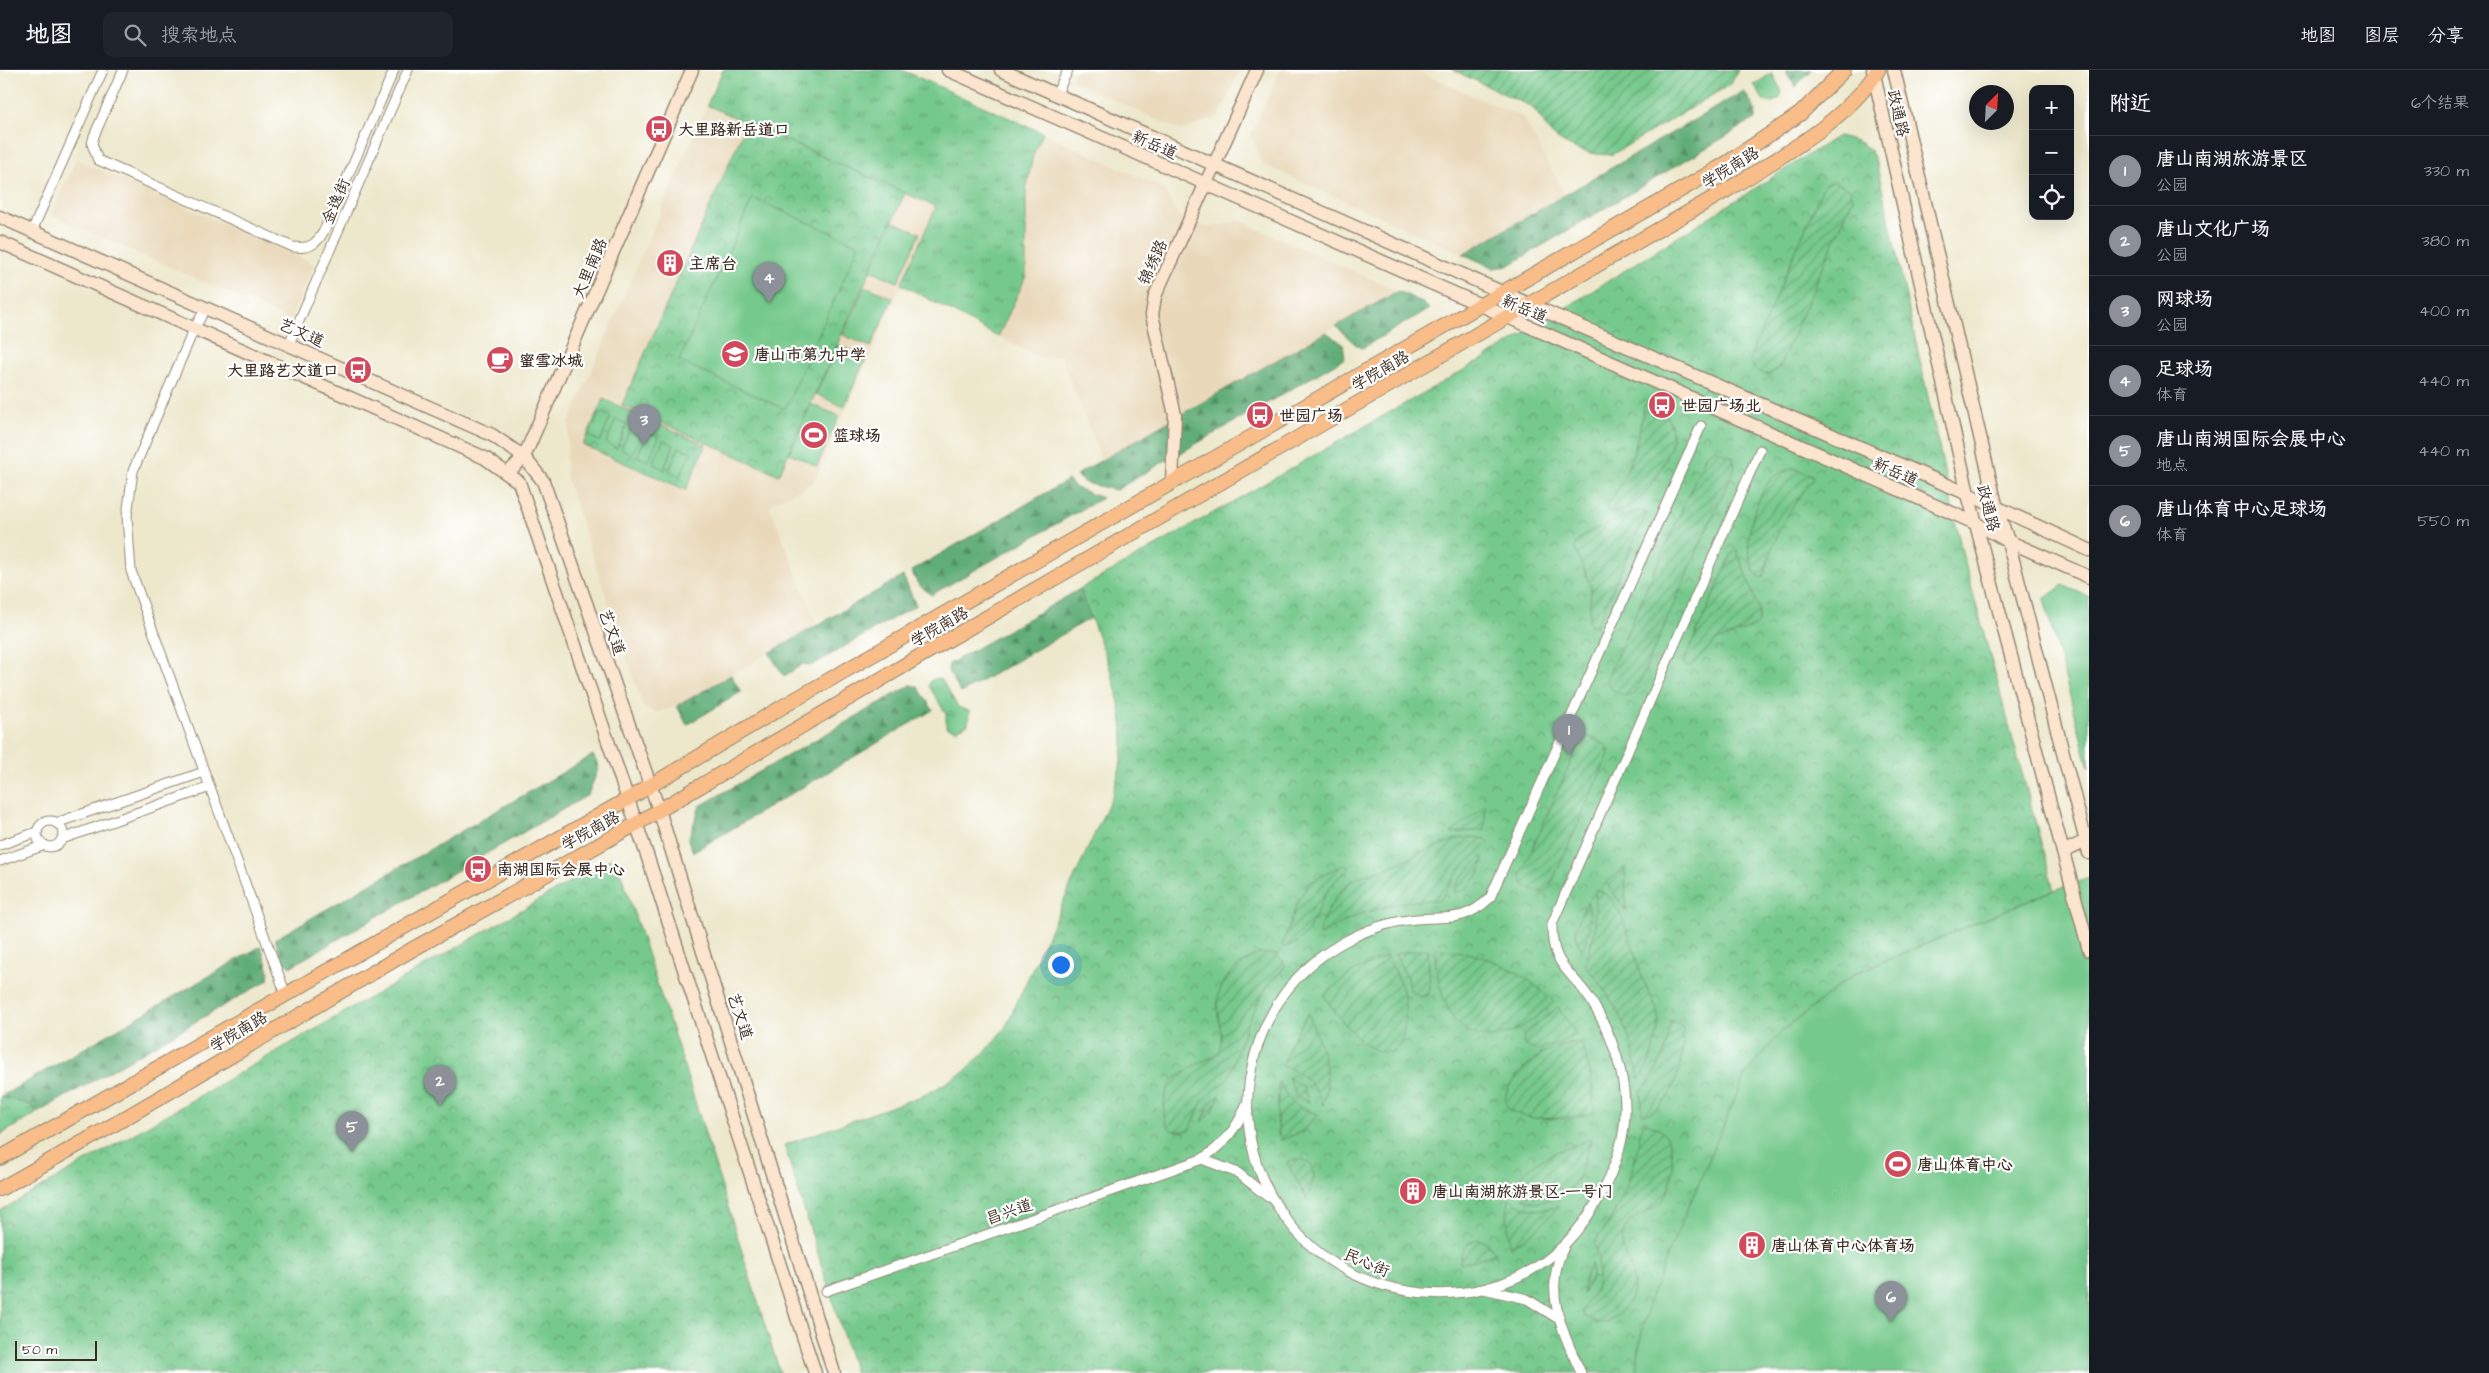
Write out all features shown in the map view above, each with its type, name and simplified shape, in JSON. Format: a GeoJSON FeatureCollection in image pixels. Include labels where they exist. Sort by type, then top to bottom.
{"type":"FeatureCollection","features":[{"type":"Feature","properties":{"kind":"main road","name":"大里南路"},"geometry":{"type":"LineString","coordinates":[[508,473],[524,457],[692,70]]}},
{"type":"Feature","properties":{"kind":"main road","name":"新岳道"},"geometry":{"type":"LineString","coordinates":[[948,70],[1976,524],[2008,541],[2089,577]]}},
{"type":"Feature","properties":{"kind":"main road","name":"新岳道"},"geometry":{"type":"LineString","coordinates":[[1001,70],[1503,292],[1968,494],[2089,550]]}},
{"type":"Feature","properties":{"kind":"main road","name":"锦绣路"},"geometry":{"type":"LineString","coordinates":[[1172,482],[1175,415],[1152,315],[1155,296],[1257,70]]}},
{"type":"Feature","properties":{"kind":"main road","name":"学院南路"},"geometry":{"type":"LineString","coordinates":[[0,1158],[628,799],[1172,482],[1752,148],[1800,114],[1844,70]]}},
{"type":"Feature","properties":{"kind":"main road","name":"政通路"},"geometry":{"type":"LineString","coordinates":[[1894,70],[1997,509],[2008,541],[2088,847]]}},
{"type":"Feature","properties":{"kind":"main road","name":"学院南路"},"geometry":{"type":"LineString","coordinates":[[0,1189],[108,1128],[413,949],[636,824],[927,652],[1727,190],[1806,139],[1841,112],[1875,72]]}},
{"type":"Feature","properties":{"kind":"main road","name":"政通路"},"geometry":{"type":"LineString","coordinates":[[1875,72],[1968,494],[2089,950]]}},
{"type":"Feature","properties":{"kind":"main road","name":"艺文道"},"geometry":{"type":"LineString","coordinates":[[0,217],[492,435],[524,457],[543,481],[659,810],[834,1373]]}},
{"type":"Feature","properties":{"kind":"main road"},"geometry":{"type":"LineString","coordinates":[[0,242],[485,458],[519,482],[628,799],[815,1373]]}},
{"type":"Feature","properties":{"kind":"main road"},"geometry":{"type":"LineString","coordinates":[[2063,852],[2088,847]]}},
{"type":"Feature","properties":{"kind":"main road"},"geometry":{"type":"LineString","coordinates":[[794,1308],[812,1300]]}},
{"type":"Feature","properties":{"kind":"street"},"geometry":{"type":"LineString","coordinates":[[32,231],[103,70]]}},
{"type":"Feature","properties":{"kind":"street"},"geometry":{"type":"LineString","coordinates":[[123,70],[94,136],[92,144],[98,160],[293,247],[304,249],[316,244],[324,231],[394,70]]}},
{"type":"Feature","properties":{"kind":"street","name":"金逸街"},"geometry":{"type":"LineString","coordinates":[[289,344],[408,70]]}},
{"type":"Feature","properties":{"kind":"street"},"geometry":{"type":"LineString","coordinates":[[1056,95],[1068,70]]}},
{"type":"Feature","properties":{"kind":"street"},"geometry":{"type":"LineString","coordinates":[[206,308],[194,329],[133,471],[127,516],[131,571],[286,995]]}},
{"type":"Feature","properties":{"kind":"street","name":"民心街"},"geometry":{"type":"LineString","coordinates":[[1701,426],[1498,885],[1490,898],[1471,914],[1454,919],[1415,919],[1377,927],[1341,943],[1310,966],[1284,994],[1264,1028],[1252,1065],[1247,1103],[1250,1137],[1258,1170],[1273,1201],[1297,1234],[1321,1255],[1363,1280],[1402,1292],[1442,1295],[1482,1289],[1513,1279],[1541,1263],[1566,1244],[1591,1214],[1610,1180],[1621,1143],[1624,1104],[1620,1066],[1608,1029],[1588,996],[1562,967],[1551,937],[1552,924],[1556,910],[1760,450]]}},
{"type":"Feature","properties":{"kind":"street"},"geometry":{"type":"LineString","coordinates":[[0,845],[37,832],[44,822],[56,822],[204,772]]}},
{"type":"Feature","properties":{"kind":"street"},"geometry":{"type":"LineString","coordinates":[[0,861],[45,845],[54,846],[62,839],[210,787]]}},
{"type":"Feature","properties":{"kind":"street"},"geometry":{"type":"LineString","coordinates":[[56,822],[63,832],[62,839]]}},
{"type":"Feature","properties":{"kind":"street"},"geometry":{"type":"LineString","coordinates":[[37,832],[39,840],[45,845]]}},
{"type":"Feature","properties":{"kind":"street"},"geometry":{"type":"LineString","coordinates":[[1202,1159],[1214,1151],[1238,1124],[1247,1103]]}},
{"type":"Feature","properties":{"kind":"street"},"geometry":{"type":"LineString","coordinates":[[1202,1159],[1238,1173],[1273,1201]]}},
{"type":"Feature","properties":{"kind":"street","name":"昌兴道"},"geometry":{"type":"LineString","coordinates":[[826,1291],[1202,1159]]}},
{"type":"Feature","properties":{"kind":"street"},"geometry":{"type":"LineString","coordinates":[[1566,1244],[1557,1261],[1554,1298],[1557,1318],[1581,1373]]}},
{"type":"Feature","properties":{"kind":"street"},"geometry":{"type":"LineString","coordinates":[[1482,1289],[1527,1299],[1557,1318]]}},
{"type":"Feature","properties":{"kind":"shaded area"},"geometry":{"type":"Polygon","coordinates":[[[1076,70],[1240,70],[1219,116],[1182,131],[1071,80],[1076,70]]]}},
{"type":"Feature","properties":{"kind":"shaded area"},"geometry":{"type":"Polygon","coordinates":[[[1280,70],[1415,70],[1523,118],[1566,196],[1463,254],[1262,164],[1251,134],[1280,70]]]}},
{"type":"Feature","properties":{"kind":"shaded area","name":"唐山市第九中学"},"geometry":{"type":"Polygon","coordinates":[[[707,105],[936,207],[813,483],[773,502],[770,507],[817,625],[677,706],[658,712],[644,709],[565,474],[569,423],[707,105]]]}},
{"type":"Feature","properties":{"kind":"shaded area"},"geometry":{"type":"Polygon","coordinates":[[[1043,133],[1163,188],[1178,216],[1207,228],[1240,221],[1398,291],[1102,460],[1060,355],[1041,358],[998,337],[1026,276],[1026,190],[1033,155],[1043,133]]]}},
{"type":"Feature","properties":{"kind":"shaded area"},"geometry":{"type":"Polygon","coordinates":[[[83,143],[77,160],[315,264],[290,320],[52,215],[83,143]]]}},
{"type":"Feature","properties":{"kind":"green space"},"geometry":{"type":"Polygon","coordinates":[[[723,70],[902,70],[1043,133],[1033,155],[1026,190],[1026,276],[998,337],[901,284],[936,207],[707,105],[723,70]]]}},
{"type":"Feature","properties":{"kind":"green space"},"geometry":{"type":"Polygon","coordinates":[[[1453,70],[1738,70],[1731,84],[1613,154],[1605,155],[1587,152],[1561,141],[1549,131],[1538,114],[1530,106],[1453,70]]]}},
{"type":"Feature","properties":{"kind":"green space"},"geometry":{"type":"Polygon","coordinates":[[[1785,70],[1812,70],[1795,87],[1785,70]]]}},
{"type":"Feature","properties":{"kind":"green space"},"geometry":{"type":"Polygon","coordinates":[[[1772,73],[1782,92],[1780,98],[1771,103],[1764,101],[1754,85],[1772,73]]]}},
{"type":"Feature","properties":{"kind":"green space"},"geometry":{"type":"Polygon","coordinates":[[[1744,91],[1756,111],[1755,119],[1508,266],[1494,268],[1463,254],[1744,91]]]}},
{"type":"Feature","properties":{"kind":"green space"},"geometry":{"type":"Polygon","coordinates":[[[747,123],[905,193],[779,475],[622,405],[747,123]]]}},
{"type":"Feature","properties":{"kind":"green space"},"geometry":{"type":"Polygon","coordinates":[[[1838,136],[1861,143],[1872,154],[1875,161],[1963,556],[2054,890],[1854,974],[1745,1076],[1650,1300],[1641,1337],[1636,1373],[855,1373],[784,1145],[927,1094],[964,1072],[987,1050],[1006,1026],[1112,796],[1122,756],[1122,723],[1115,684],[1080,589],[1497,351],[1838,136]]]}},
{"type":"Feature","properties":{"kind":"green space"},"geometry":{"type":"Polygon","coordinates":[[[1834,181],[1850,189],[1853,198],[1779,368],[1770,374],[1759,372],[1753,367],[1751,355],[1824,185],[1834,181]]]}},
{"type":"Feature","properties":{"kind":"green space"},"geometry":{"type":"Polygon","coordinates":[[[753,198],[859,245],[785,409],[679,361],[753,198]]]}},
{"type":"Feature","properties":{"kind":"green space"},"geometry":{"type":"Polygon","coordinates":[[[892,221],[920,233],[898,282],[870,270],[892,221]]]}},
{"type":"Feature","properties":{"kind":"green space"},"geometry":{"type":"Polygon","coordinates":[[[865,286],[893,298],[871,347],[843,335],[865,286]]]}},
{"type":"Feature","properties":{"kind":"green space"},"geometry":{"type":"Polygon","coordinates":[[[1398,291],[1422,302],[1429,309],[1362,348],[1336,326],[1398,291]]]}},
{"type":"Feature","properties":{"kind":"green space"},"geometry":{"type":"Polygon","coordinates":[[[1326,332],[1343,344],[1345,358],[1177,455],[1180,415],[1326,332]]]}},
{"type":"Feature","properties":{"kind":"green space","name":"篮球场"},"geometry":{"type":"Polygon","coordinates":[[[838,345],[866,358],[844,407],[816,394],[838,345]]]}},
{"type":"Feature","properties":{"kind":"green space"},"geometry":{"type":"Polygon","coordinates":[[[603,399],[706,445],[686,490],[583,445],[603,399]]]}},
{"type":"Feature","properties":{"kind":"green space","name":"篮球场"},"geometry":{"type":"Polygon","coordinates":[[[811,404],[839,416],[817,466],[789,453],[811,404]]]}},
{"type":"Feature","properties":{"kind":"green space"},"geometry":{"type":"Polygon","coordinates":[[[1647,404],[1666,414],[1672,433],[1669,451],[1658,475],[1641,497],[1630,506],[1619,511],[1608,512],[1606,508],[1614,496],[1631,459],[1639,434],[1644,406],[1647,404]]]}},
{"type":"Feature","properties":{"kind":"green space"},"geometry":{"type":"Polygon","coordinates":[[[600,412],[611,417],[600,441],[589,436],[600,412]]]}},
{"type":"Feature","properties":{"kind":"green space"},"geometry":{"type":"Polygon","coordinates":[[[616,419],[627,424],[617,448],[606,443],[616,419]]]}},
{"type":"Feature","properties":{"kind":"green space"},"geometry":{"type":"Polygon","coordinates":[[[1171,420],[1170,458],[1116,490],[1085,483],[1076,475],[1171,420]]]}},
{"type":"Feature","properties":{"kind":"green space"},"geometry":{"type":"Polygon","coordinates":[[[632,425],[643,430],[632,454],[621,449],[632,425]]]}},
{"type":"Feature","properties":{"kind":"green space"},"geometry":{"type":"Polygon","coordinates":[[[648,433],[659,437],[648,461],[637,456],[648,433]]]}},
{"type":"Feature","properties":{"kind":"green space"},"geometry":{"type":"Polygon","coordinates":[[[663,440],[674,445],[664,469],[653,464],[663,440]]]}},
{"type":"Feature","properties":{"kind":"green space"},"geometry":{"type":"Polygon","coordinates":[[[679,447],[691,452],[680,476],[669,471],[679,447]]]}},
{"type":"Feature","properties":{"kind":"green space"},"geometry":{"type":"Polygon","coordinates":[[[1716,449],[1732,457],[1735,466],[1636,690],[1633,695],[1615,692],[1609,686],[1607,678],[1707,453],[1716,449]]]}},
{"type":"Feature","properties":{"kind":"green space"},"geometry":{"type":"Polygon","coordinates":[[[1792,468],[1812,475],[1813,479],[1782,524],[1772,548],[1764,576],[1760,578],[1753,569],[1749,557],[1750,530],[1753,516],[1763,491],[1771,479],[1792,468]]]}},
{"type":"Feature","properties":{"kind":"green space"},"geometry":{"type":"Polygon","coordinates":[[[1068,480],[1076,488],[1102,498],[931,595],[918,584],[911,571],[1068,480]]]}},
{"type":"Feature","properties":{"kind":"green space"},"geometry":{"type":"Polygon","coordinates":[[[1640,510],[1646,514],[1596,626],[1591,625],[1589,621],[1591,587],[1575,549],[1576,543],[1585,534],[1640,510]]]}},
{"type":"Feature","properties":{"kind":"green space"},"geometry":{"type":"Polygon","coordinates":[[[1737,551],[1759,610],[1758,623],[1754,627],[1716,641],[1691,665],[1687,666],[1683,663],[1733,552],[1737,551]]]}},
{"type":"Feature","properties":{"kind":"green space"},"geometry":{"type":"Polygon","coordinates":[[[903,576],[916,605],[811,666],[803,664],[784,676],[769,653],[903,576]]]}},
{"type":"Feature","properties":{"kind":"green space"},"geometry":{"type":"Polygon","coordinates":[[[2063,585],[2089,597],[2089,768],[2044,599],[2063,585]]]}},
{"type":"Feature","properties":{"kind":"green space"},"geometry":{"type":"Polygon","coordinates":[[[1080,589],[1091,618],[961,693],[948,671],[949,664],[1080,589]]]}},
{"type":"Feature","properties":{"kind":"green space"},"geometry":{"type":"Polygon","coordinates":[[[731,675],[741,692],[687,725],[677,706],[731,675]]]}},
{"type":"Feature","properties":{"kind":"green space"},"geometry":{"type":"Polygon","coordinates":[[[936,678],[941,679],[958,707],[969,711],[968,724],[957,730],[946,727],[946,714],[929,686],[930,681],[936,678]]]}},
{"type":"Feature","properties":{"kind":"green space"},"geometry":{"type":"Polygon","coordinates":[[[911,685],[918,687],[933,710],[693,852],[688,840],[700,806],[911,685]]]}},
{"type":"Feature","properties":{"kind":"green space"},"geometry":{"type":"Polygon","coordinates":[[[1590,737],[1606,745],[1609,754],[1550,887],[1546,892],[1533,890],[1525,885],[1521,874],[1580,741],[1590,737]]]}},
{"type":"Feature","properties":{"kind":"green space"},"geometry":{"type":"Polygon","coordinates":[[[593,755],[599,767],[588,795],[290,967],[283,961],[275,939],[593,755]]]}},
{"type":"Feature","properties":{"kind":"green space"},"geometry":{"type":"Polygon","coordinates":[[[1485,806],[1485,830],[1451,833],[1485,806]]]}},
{"type":"Feature","properties":{"kind":"green space"},"geometry":{"type":"Polygon","coordinates":[[[1469,837],[1486,839],[1489,842],[1460,869],[1440,900],[1407,902],[1377,909],[1348,920],[1319,936],[1323,922],[1332,904],[1343,889],[1354,879],[1384,869],[1436,846],[1469,837]]]}},
{"type":"Feature","properties":{"kind":"green space"},"geometry":{"type":"Polygon","coordinates":[[[1483,856],[1479,874],[1475,880],[1465,889],[1454,892],[1459,880],[1483,856]]]}},
{"type":"Feature","properties":{"kind":"green space"},"geometry":{"type":"Polygon","coordinates":[[[610,859],[617,862],[677,1044],[780,1373],[0,1373],[0,1211],[610,859]]]}},
{"type":"Feature","properties":{"kind":"green space"},"geometry":{"type":"Polygon","coordinates":[[[1344,864],[1349,866],[1349,869],[1329,888],[1306,933],[1292,945],[1282,947],[1297,903],[1309,883],[1344,864]]]}},
{"type":"Feature","properties":{"kind":"green space"},"geometry":{"type":"Polygon","coordinates":[[[1625,867],[1626,911],[1606,883],[1625,867]]]}},
{"type":"Feature","properties":{"kind":"green space","name":"唐山体育中心"},"geometry":{"type":"Polygon","coordinates":[[[2089,878],[2089,1373],[1636,1373],[1641,1336],[1650,1300],[1669,1252],[1745,1076],[1781,1032],[1854,974],[2054,890],[2089,878]]]}},
{"type":"Feature","properties":{"kind":"green space"},"geometry":{"type":"Polygon","coordinates":[[[1597,889],[1607,895],[1621,916],[1643,979],[1658,1014],[1658,1029],[1654,1048],[1647,1067],[1639,1079],[1632,1046],[1621,1017],[1596,978],[1585,965],[1595,930],[1595,891],[1597,889]]]}},
{"type":"Feature","properties":{"kind":"green space"},"geometry":{"type":"Polygon","coordinates":[[[1587,902],[1589,907],[1589,926],[1587,939],[1582,949],[1578,944],[1576,932],[1587,902]]]}},
{"type":"Feature","properties":{"kind":"green space"},"geometry":{"type":"Polygon","coordinates":[[[261,946],[269,971],[268,980],[39,1112],[30,1105],[0,1097],[261,946]]]}},
{"type":"Feature","properties":{"kind":"green space"},"geometry":{"type":"Polygon","coordinates":[[[1428,949],[1430,990],[1426,996],[1420,997],[1410,990],[1407,978],[1395,954],[1428,949]]]}},
{"type":"Feature","properties":{"kind":"green space"},"geometry":{"type":"Polygon","coordinates":[[[1435,949],[1469,953],[1499,964],[1528,980],[1554,1002],[1530,1022],[1509,1033],[1484,1037],[1470,1032],[1458,1024],[1449,1011],[1439,980],[1435,949]]]}},
{"type":"Feature","properties":{"kind":"green space"},"geometry":{"type":"Polygon","coordinates":[[[1261,953],[1277,955],[1286,965],[1267,987],[1247,1023],[1228,1079],[1203,1100],[1190,1129],[1187,1131],[1173,1131],[1167,1125],[1164,1117],[1165,1098],[1168,1088],[1181,1074],[1218,1053],[1221,1039],[1217,1004],[1219,994],[1228,976],[1235,969],[1251,957],[1261,953]]]}},
{"type":"Feature","properties":{"kind":"green space"},"geometry":{"type":"Polygon","coordinates":[[[1386,956],[1400,982],[1405,1005],[1403,1034],[1397,1048],[1391,1052],[1382,1052],[1362,1041],[1343,1022],[1324,995],[1351,973],[1386,956]]]}},
{"type":"Feature","properties":{"kind":"green space"},"geometry":{"type":"Polygon","coordinates":[[[1558,1007],[1577,1035],[1538,1050],[1526,1046],[1523,1042],[1525,1034],[1558,1007]]]}},
{"type":"Feature","properties":{"kind":"green space"},"geometry":{"type":"Polygon","coordinates":[[[1308,1013],[1326,1069],[1326,1093],[1323,1105],[1307,1080],[1296,1072],[1282,1066],[1291,1042],[1308,1013]]]}},
{"type":"Feature","properties":{"kind":"green space"},"geometry":{"type":"Polygon","coordinates":[[[1670,1020],[1682,1025],[1682,1049],[1676,1078],[1663,1103],[1653,1111],[1642,1114],[1641,1091],[1653,1076],[1662,1058],[1668,1039],[1670,1020]]]}},
{"type":"Feature","properties":{"kind":"green space"},"geometry":{"type":"Polygon","coordinates":[[[1572,1043],[1581,1043],[1587,1060],[1591,1078],[1594,1113],[1547,1119],[1533,1118],[1512,1111],[1506,1104],[1505,1098],[1518,1075],[1543,1053],[1572,1043]]]}},
{"type":"Feature","properties":{"kind":"green space"},"geometry":{"type":"Polygon","coordinates":[[[1288,1077],[1303,1087],[1309,1102],[1296,1096],[1288,1077]]]}},
{"type":"Feature","properties":{"kind":"green space"},"geometry":{"type":"Polygon","coordinates":[[[1279,1082],[1294,1103],[1304,1110],[1318,1114],[1302,1132],[1280,1140],[1277,1119],[1279,1082]]]}},
{"type":"Feature","properties":{"kind":"green space"},"geometry":{"type":"Polygon","coordinates":[[[1220,1095],[1212,1112],[1202,1122],[1210,1103],[1220,1095]]]}},
{"type":"Feature","properties":{"kind":"green space"},"geometry":{"type":"Polygon","coordinates":[[[0,1097],[30,1105],[39,1112],[0,1135],[0,1097]]]}},
{"type":"Feature","properties":{"kind":"green space"},"geometry":{"type":"Polygon","coordinates":[[[1643,1122],[1662,1131],[1670,1143],[1673,1165],[1671,1182],[1660,1203],[1628,1223],[1622,1241],[1633,1277],[1634,1286],[1631,1297],[1616,1316],[1598,1323],[1584,1316],[1582,1311],[1597,1285],[1598,1260],[1594,1243],[1614,1214],[1624,1193],[1635,1160],[1643,1122]]]}},
{"type":"Feature","properties":{"kind":"green space"},"geometry":{"type":"Polygon","coordinates":[[[1591,1139],[1581,1171],[1569,1193],[1543,1182],[1512,1188],[1527,1170],[1537,1163],[1558,1152],[1591,1139]]]}},
{"type":"Feature","properties":{"kind":"green space"},"geometry":{"type":"Polygon","coordinates":[[[1300,1159],[1311,1165],[1314,1176],[1306,1198],[1287,1162],[1300,1159]]]}},
{"type":"Feature","properties":{"kind":"green space"},"geometry":{"type":"Polygon","coordinates":[[[1539,1192],[1556,1197],[1536,1203],[1523,1198],[1539,1192]]]}},
{"type":"Feature","properties":{"kind":"green space"},"geometry":{"type":"Polygon","coordinates":[[[1509,1198],[1521,1206],[1539,1210],[1559,1206],[1534,1232],[1510,1247],[1507,1214],[1509,1198]]]}},
{"type":"Feature","properties":{"kind":"green space"},"geometry":{"type":"Polygon","coordinates":[[[1478,1239],[1487,1242],[1496,1254],[1460,1264],[1464,1248],[1470,1242],[1478,1239]]]}},
{"type":"Feature","properties":{"kind":"green space"},"geometry":{"type":"Polygon","coordinates":[[[1591,1263],[1592,1275],[1583,1294],[1584,1280],[1591,1263]]]}},
{"type":"Feature","properties":{"kind":"place","name":"大里路新岳道口"},"geometry":{"type":"Point","coordinates":[659,129]}},
{"type":"Feature","properties":{"kind":"place","name":"主席台"},"geometry":{"type":"Point","coordinates":[670,263]}},
{"type":"Feature","properties":{"kind":"place","name":"足球场"},"geometry":{"type":"Point","coordinates":[769,303]}},
{"type":"Feature","properties":{"kind":"place","name":"唐山市第九中学"},"geometry":{"type":"Point","coordinates":[735,354]}},
{"type":"Feature","properties":{"kind":"place","name":"蜜雪冰城"},"geometry":{"type":"Point","coordinates":[500,360]}},
{"type":"Feature","properties":{"kind":"place","name":"大里路艺文道口"},"geometry":{"type":"Point","coordinates":[358,370]}},
{"type":"Feature","properties":{"kind":"place","name":"世园广场北"},"geometry":{"type":"Point","coordinates":[1662,405]}},
{"type":"Feature","properties":{"kind":"place","name":"世园广场"},"geometry":{"type":"Point","coordinates":[1260,415]}},
{"type":"Feature","properties":{"kind":"place","name":"篮球场"},"geometry":{"type":"Point","coordinates":[814,435]}},
{"type":"Feature","properties":{"kind":"place","name":"网球场"},"geometry":{"type":"Point","coordinates":[644,445]}},
{"type":"Feature","properties":{"kind":"place","name":"唐山南湖旅游景区"},"geometry":{"type":"Point","coordinates":[1569,755]}},
{"type":"Feature","properties":{"kind":"place","name":"南湖国际会展中心"},"geometry":{"type":"Point","coordinates":[478,869]}},
{"type":"Feature","properties":{"kind":"place","name":"唐山文化广场"},"geometry":{"type":"Point","coordinates":[440,1106]}},
{"type":"Feature","properties":{"kind":"place","name":"唐山南湖国际会展中心"},"geometry":{"type":"Point","coordinates":[352,1152]}},
{"type":"Feature","properties":{"kind":"place","name":"唐山体育中心"},"geometry":{"type":"Point","coordinates":[1898,1164]}},
{"type":"Feature","properties":{"kind":"place","name":"唐山南湖旅游景区-一号门"},"geometry":{"type":"Point","coordinates":[1413,1191]}},
{"type":"Feature","properties":{"kind":"place","name":"唐山体育中心体育场"},"geometry":{"type":"Point","coordinates":[1752,1245]}},
{"type":"Feature","properties":{"kind":"place","name":"唐山体育中心足球场"},"geometry":{"type":"Point","coordinates":[1891,1322]}}]}
